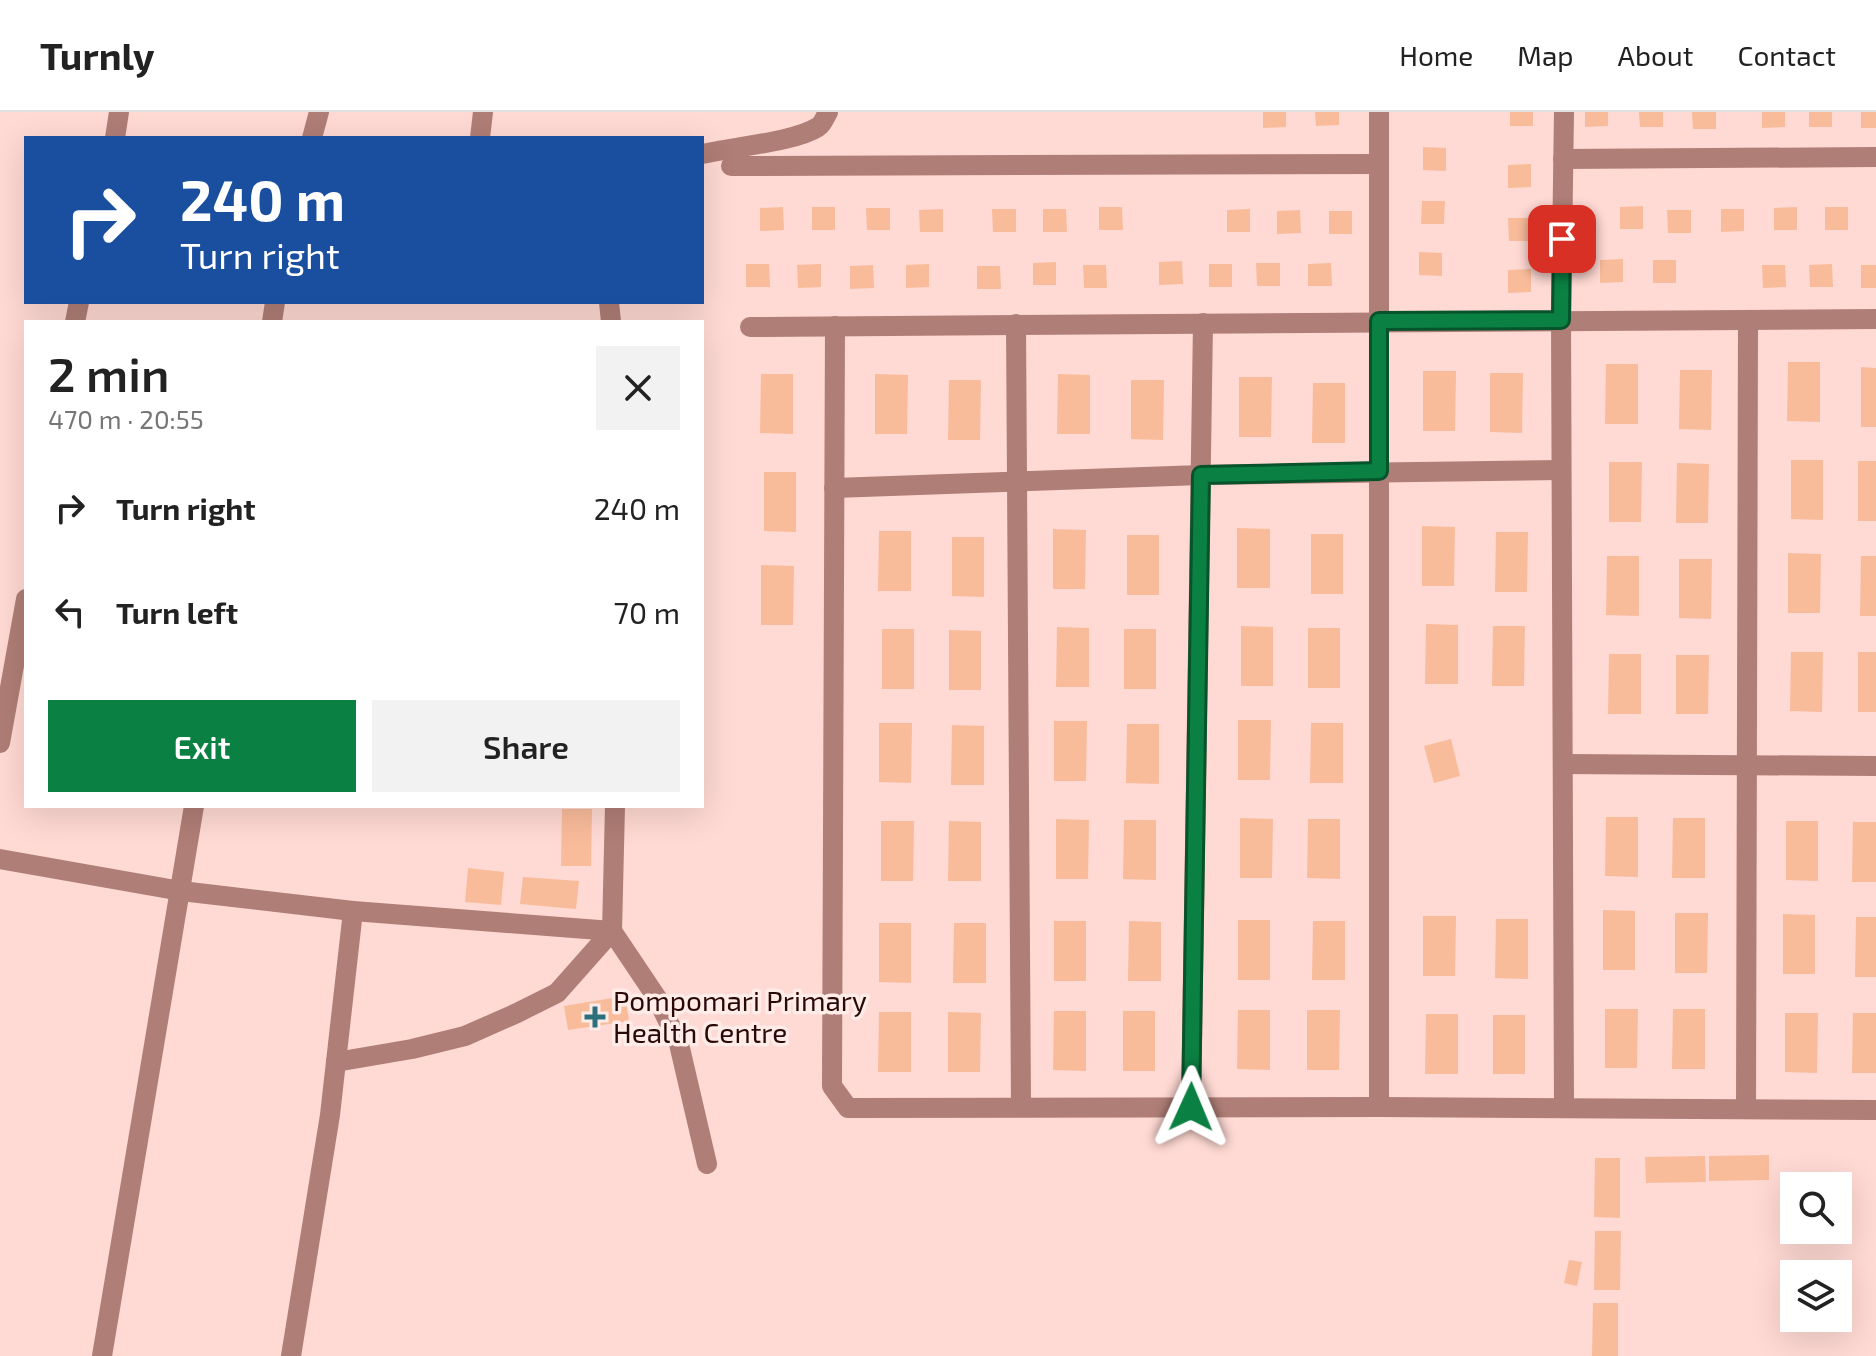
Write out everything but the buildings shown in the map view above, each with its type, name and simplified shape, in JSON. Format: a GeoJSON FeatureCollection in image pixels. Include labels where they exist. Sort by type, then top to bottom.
{"type":"FeatureCollection","features":[{"type":"Feature","properties":{"kind":"street"},"geometry":{"type":"LineString","coordinates":[[115,136],[119,112]]}},
{"type":"Feature","properties":{"kind":"street"},"geometry":{"type":"LineString","coordinates":[[313,136],[319,112]]}},
{"type":"Feature","properties":{"kind":"street"},"geometry":{"type":"LineString","coordinates":[[480,136],[483,112]]}},
{"type":"Feature","properties":{"kind":"street"},"geometry":{"type":"LineString","coordinates":[[704,153],[791,138],[820,126],[828,112]]}},
{"type":"Feature","properties":{"kind":"street"},"geometry":{"type":"LineString","coordinates":[[1379,112],[1379,1107]]}},
{"type":"Feature","properties":{"kind":"street"},"geometry":{"type":"LineString","coordinates":[[1564,112],[1561,320],[1564,1108]]}},
{"type":"Feature","properties":{"kind":"street"},"geometry":{"type":"LineString","coordinates":[[1563,159],[1876,157]]}},
{"type":"Feature","properties":{"kind":"street"},"geometry":{"type":"LineString","coordinates":[[731,166],[1379,164]]}},
{"type":"Feature","properties":{"kind":"street"},"geometry":{"type":"LineString","coordinates":[[750,327],[1876,319]]}},
{"type":"Feature","properties":{"kind":"street"},"geometry":{"type":"LineString","coordinates":[[1746,1109],[1748,320]]}},
{"type":"Feature","properties":{"kind":"street"},"geometry":{"type":"LineString","coordinates":[[1191,1107],[1203,323]]}},
{"type":"Feature","properties":{"kind":"street"},"geometry":{"type":"LineString","coordinates":[[1016,324],[1021,1107]]}},
{"type":"Feature","properties":{"kind":"street"},"geometry":{"type":"LineString","coordinates":[[835,326],[832,1086],[848,1108],[1876,1110]]}},
{"type":"Feature","properties":{"kind":"street"},"geometry":{"type":"LineString","coordinates":[[834,488],[1201,475],[1561,470]]}},
{"type":"Feature","properties":{"kind":"street"},"geometry":{"type":"LineString","coordinates":[[0,743],[24,610]]}},
{"type":"Feature","properties":{"kind":"street"},"geometry":{"type":"LineString","coordinates":[[1563,764],[1876,766]]}},
{"type":"Feature","properties":{"kind":"street"},"geometry":{"type":"LineString","coordinates":[[102,1356],[194,808]]}},
{"type":"Feature","properties":{"kind":"street"},"geometry":{"type":"LineString","coordinates":[[615,808],[612,931],[657,998],[679,1044],[707,1164]]}},
{"type":"Feature","properties":{"kind":"street"},"geometry":{"type":"LineString","coordinates":[[0,859],[181,891],[353,911],[612,931]]}},
{"type":"Feature","properties":{"kind":"street"},"geometry":{"type":"LineString","coordinates":[[291,1356],[330,1115],[353,911]]}},
{"type":"Feature","properties":{"kind":"street"},"geometry":{"type":"LineString","coordinates":[[336,1062],[465,1036],[517,1013],[557,993],[612,931]]}},
{"type":"Feature","properties":{"kind":"place","name":"Pompomari Primary Health Centre"},"geometry":{"type":"Point","coordinates":[595,1017]}},
{"type":"Feature","properties":{"kind":"route"},"geometry":{"type":"LineString","coordinates":[[1191,1107],[1201,475],[1379,471],[1379,321],[1561,320],[1562,239]]}}]}
